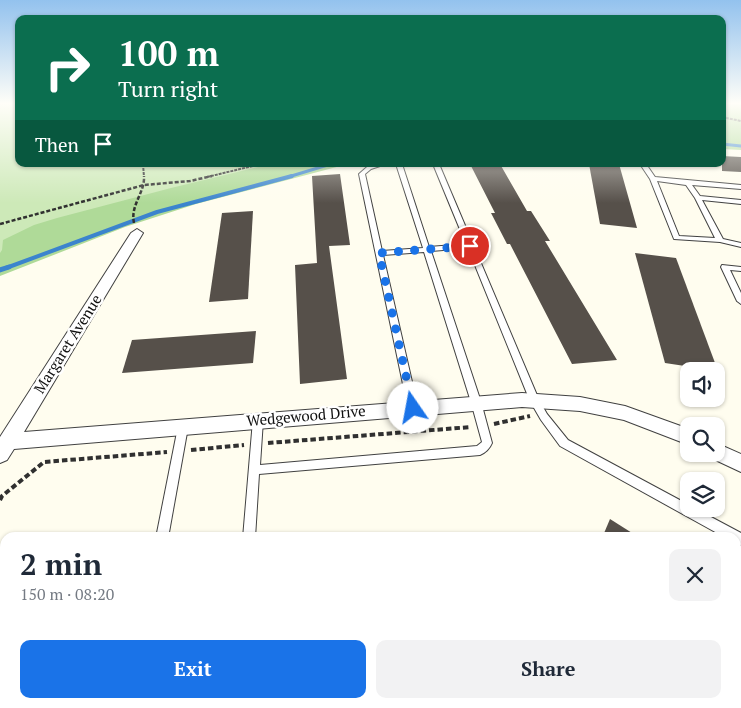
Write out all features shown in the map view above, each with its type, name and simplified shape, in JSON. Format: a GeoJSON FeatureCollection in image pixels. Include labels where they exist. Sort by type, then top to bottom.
{"type":"FeatureCollection","features":[{"type":"Feature","properties":{"kind":"street","name":"Margaret Avenue"},"geometry":{"type":"LineString","coordinates":[[4,448],[137,233]]}},
{"type":"Feature","properties":{"kind":"street","name":"Wedgewood Drive"},"geometry":{"type":"LineString","coordinates":[[4,448],[183,427],[476,402],[539,409],[580,404],[625,413],[680,434]]}},
{"type":"Feature","properties":{"kind":"street"},"geometry":{"type":"LineString","coordinates":[[725,455],[741,463]]}},
{"type":"Feature","properties":{"kind":"lane"},"geometry":{"type":"LineString","coordinates":[[372,167],[362,174],[413,408]]}},
{"type":"Feature","properties":{"kind":"lane"},"geometry":{"type":"LineString","coordinates":[[255,470],[480,450],[487,443],[476,402],[400,167]]}},
{"type":"Feature","properties":{"kind":"lane"},"geometry":{"type":"LineString","coordinates":[[437,167],[539,409],[564,443],[728,532]]}},
{"type":"Feature","properties":{"kind":"lane"},"geometry":{"type":"LineString","coordinates":[[645,167],[653,179],[676,238],[720,240],[741,245]]}},
{"type":"Feature","properties":{"kind":"lane"},"geometry":{"type":"LineString","coordinates":[[653,179],[741,188]]}},
{"type":"Feature","properties":{"kind":"lane"},"geometry":{"type":"LineString","coordinates":[[688,182],[720,240]]}},
{"type":"Feature","properties":{"kind":"lane"},"geometry":{"type":"LineString","coordinates":[[698,198],[741,202]]}},
{"type":"Feature","properties":{"kind":"lane"},"geometry":{"type":"LineString","coordinates":[[379,253],[470,246]]}},
{"type":"Feature","properties":{"kind":"lane"},"geometry":{"type":"LineString","coordinates":[[741,269],[725,267],[741,301]]}},
{"type":"Feature","properties":{"kind":"lane"},"geometry":{"type":"LineString","coordinates":[[250,532],[258,420]]}},
{"type":"Feature","properties":{"kind":"lane"},"geometry":{"type":"LineString","coordinates":[[163,532],[183,427]]}},
{"type":"Feature","properties":{"kind":"path"},"geometry":{"type":"LineString","coordinates":[[131,215],[136,198],[144,185],[143,167]]}},
{"type":"Feature","properties":{"kind":"path"},"geometry":{"type":"LineString","coordinates":[[0,224],[144,185],[190,181],[248,167]]}},
{"type":"Feature","properties":{"kind":"path"},"geometry":{"type":"LineString","coordinates":[[0,500],[2,496],[44,462],[483,426],[529,416],[539,409]]}},
{"type":"Feature","properties":{"kind":"green space"},"geometry":{"type":"Polygon","coordinates":[[[0,137],[15,137],[15,167],[286,167],[0,259],[0,137]]]}},
{"type":"Feature","properties":{"kind":"green space"},"geometry":{"type":"Polygon","coordinates":[[[726,137],[741,137],[741,150],[726,149],[726,137]]]}},
{"type":"Feature","properties":{"kind":"green space"},"geometry":{"type":"Polygon","coordinates":[[[258,167],[337,167],[196,204],[125,227],[0,276],[0,253],[3,240],[34,225],[258,167]]]}},
{"type":"Feature","properties":{"kind":"building"},"geometry":{"type":"Polygon","coordinates":[[[726,156],[741,157],[741,172],[722,171],[722,167],[726,167],[726,156]]]}},
{"type":"Feature","properties":{"kind":"building"},"geometry":{"type":"Polygon","coordinates":[[[472,167],[502,167],[527,211],[531,211],[550,241],[545,241],[617,360],[572,364],[510,244],[507,244],[491,213],[495,213],[472,167]]]}},
{"type":"Feature","properties":{"kind":"building"},"geometry":{"type":"Polygon","coordinates":[[[590,167],[620,167],[637,228],[600,224],[590,167]]]}},
{"type":"Feature","properties":{"kind":"building"},"geometry":{"type":"Polygon","coordinates":[[[340,174],[350,245],[329,246],[347,379],[300,384],[295,265],[317,263],[312,176],[340,174]]]}},
{"type":"Feature","properties":{"kind":"building"},"geometry":{"type":"Polygon","coordinates":[[[253,211],[248,299],[209,302],[222,213],[253,211]]]}},
{"type":"Feature","properties":{"kind":"building"},"geometry":{"type":"Polygon","coordinates":[[[635,253],[676,258],[715,362],[680,362],[680,365],[665,363],[635,253]]]}},
{"type":"Feature","properties":{"kind":"building"},"geometry":{"type":"Polygon","coordinates":[[[256,331],[253,363],[122,373],[132,340],[256,331]]]}},
{"type":"Feature","properties":{"kind":"building"},"geometry":{"type":"Polygon","coordinates":[[[610,519],[631,532],[605,532],[610,519]]]}},
{"type":"Feature","properties":{"kind":"waterway"},"geometry":{"type":"LineString","coordinates":[[726,144],[741,146]]}},
{"type":"Feature","properties":{"kind":"waterway"},"geometry":{"type":"LineString","coordinates":[[288,177],[321,167]]}},
{"type":"Feature","properties":{"kind":"waterway"},"geometry":{"type":"LineString","coordinates":[[6,268],[157,212],[292,176]]}},
{"type":"Feature","properties":{"kind":"waterway"},"geometry":{"type":"LineString","coordinates":[[0,270],[6,268]]}},
{"type":"Feature","properties":{"kind":"route"},"geometry":{"type":"LineString","coordinates":[[413,408],[379,253],[470,246]]}}]}
